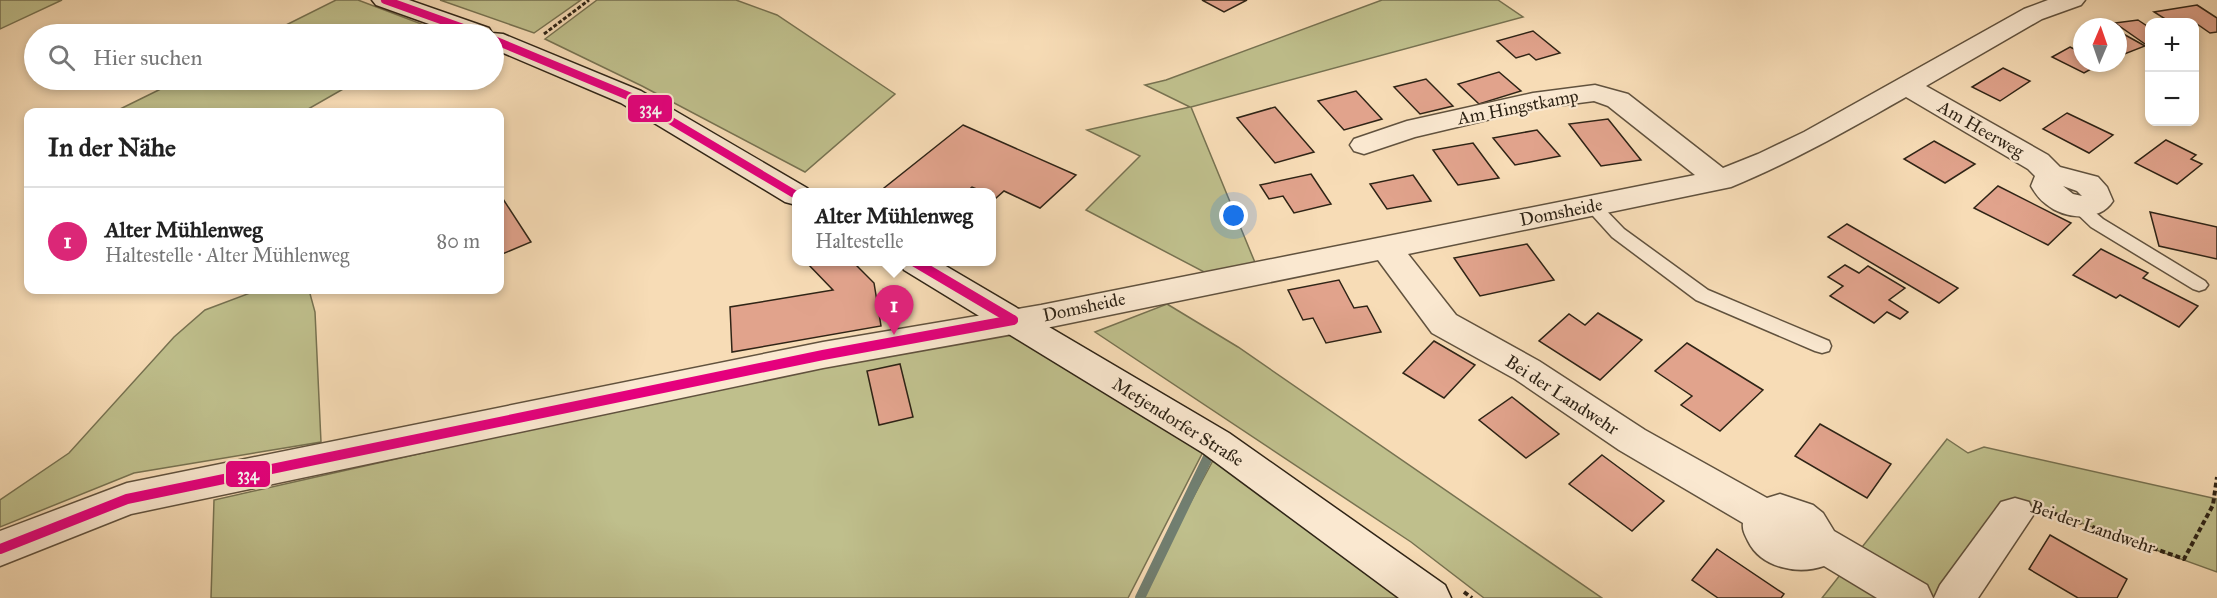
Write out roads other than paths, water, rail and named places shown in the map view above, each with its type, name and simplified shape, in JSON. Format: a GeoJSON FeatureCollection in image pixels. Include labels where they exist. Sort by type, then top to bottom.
{"type":"FeatureCollection","features":[{"type":"Feature","properties":{"kind":"street"},"geometry":{"type":"LineString","coordinates":[[386,0],[452,24]]}},
{"type":"Feature","properties":{"kind":"street","name":"Domsheide"},"geometry":{"type":"LineString","coordinates":[[0,549],[127,499],[824,355],[1013,320],[1720,180],[1768,161],[2033,14],[2072,0]]}},
{"type":"Feature","properties":{"kind":"street"},"geometry":{"type":"LineString","coordinates":[[504,44],[631,97],[792,193]]}},
{"type":"Feature","properties":{"kind":"street","name":"Am Heerweg"},"geometry":{"type":"LineString","coordinates":[[1906,86],[2038,162],[2052,176],[2076,179],[2095,191],[2098,197],[2094,204],[2077,206]]}},
{"type":"Feature","properties":{"kind":"street","name":"Am Hingstkamp"},"geometry":{"type":"LineString","coordinates":[[1364,145],[1407,130],[1533,101],[1595,93],[1618,100],[1720,180]]}},
{"type":"Feature","properties":{"kind":"street","name":"Bei der Landwehr"},"geometry":{"type":"LineString","coordinates":[[1384,246],[1444,324],[1527,370],[1632,440],[1764,516],[1763,532],[1768,540],[1788,553],[1799,555],[1811,553],[1818,542],[1913,598]]}},
{"type":"Feature","properties":{"kind":"street","name":"Metjendorfer Straße"},"geometry":{"type":"LineString","coordinates":[[923,266],[1216,443],[1431,598]]}},
{"type":"Feature","properties":{"kind":"street","name":"Bei der Landwehr"},"geometry":{"type":"LineString","coordinates":[[1954,598],[2015,514]]}},
{"type":"Feature","properties":{"kind":"lane"},"geometry":{"type":"LineString","coordinates":[[1592,206],[1618,233],[1702,295],[1822,346]]}},
{"type":"Feature","properties":{"kind":"lane","name":"Am Heerweg"},"geometry":{"type":"LineString","coordinates":[[2077,206],[2097,223],[2199,285]]}},
{"type":"Feature","properties":{"kind":"waterway"},"geometry":{"type":"LineString","coordinates":[[1140,598],[1210,453]]}},
{"type":"Feature","properties":{"kind":"place","name":"Alter Mühlenweg"},"geometry":{"type":"Point","coordinates":[894,335]}}]}
